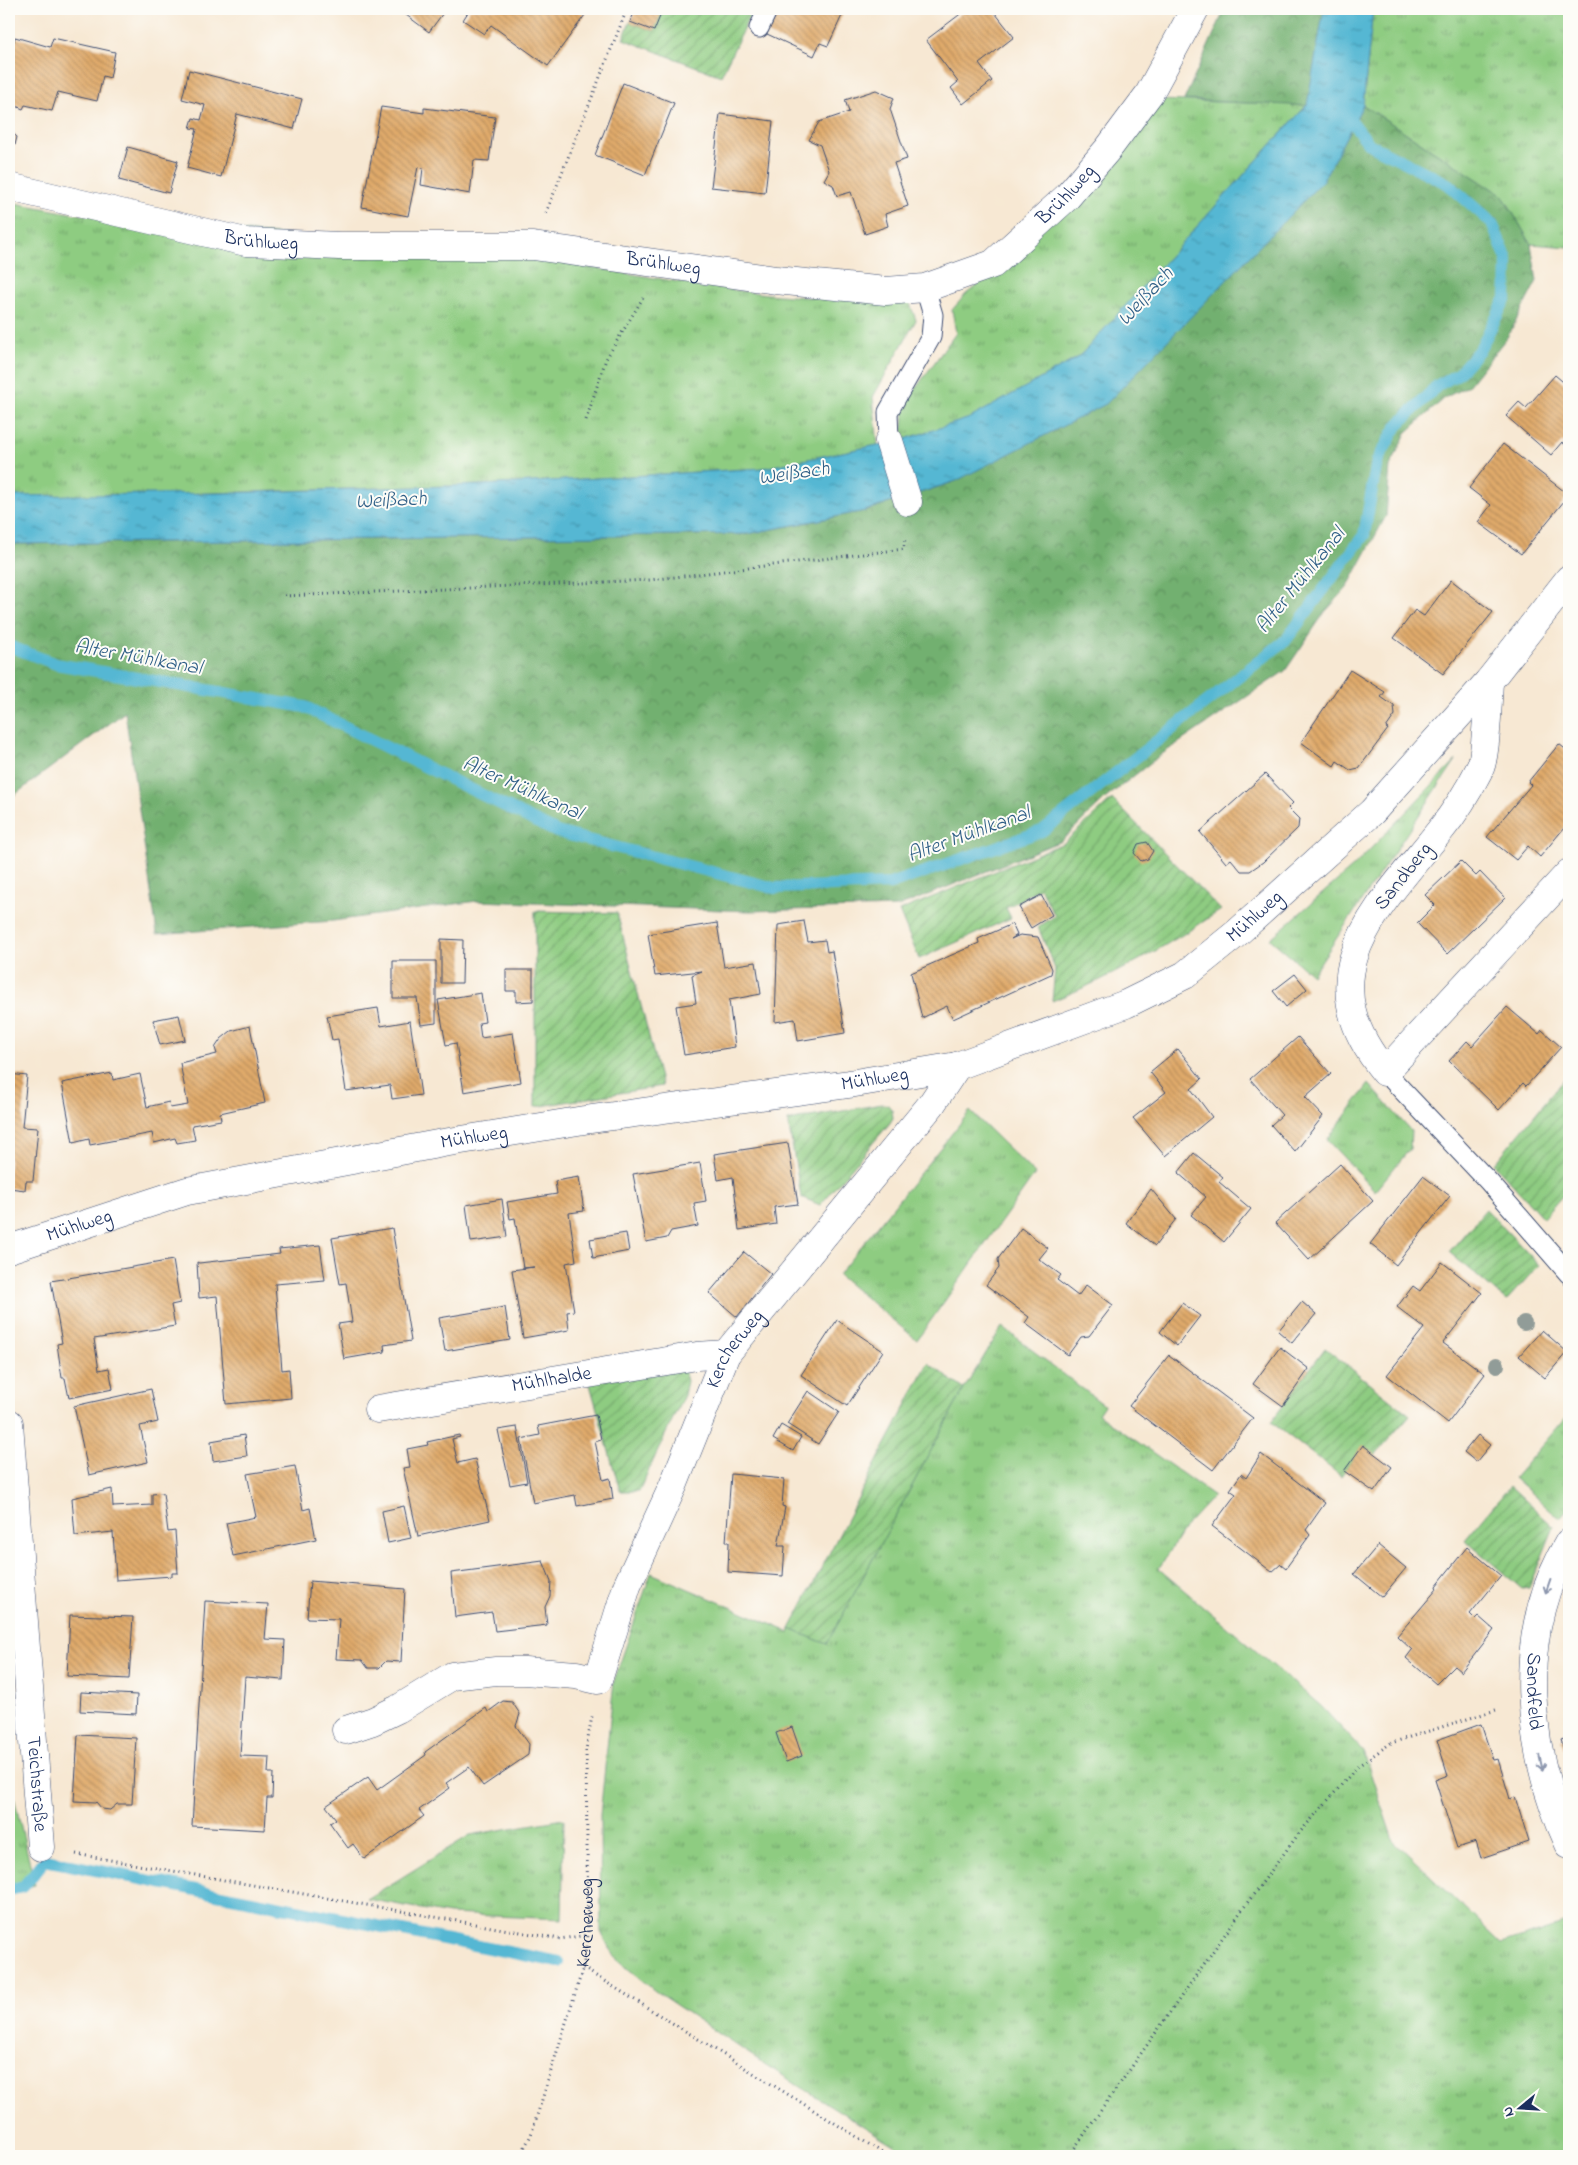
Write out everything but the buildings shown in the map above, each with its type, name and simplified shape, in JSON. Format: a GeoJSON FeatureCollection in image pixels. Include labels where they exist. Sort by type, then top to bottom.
{"type":"FeatureCollection","features":[{"type":"Feature","properties":{"kind":"street","name":"Brühlweg"},"geometry":{"type":"LineString","coordinates":[[9,187],[246,242],[339,246],[533,246],[662,266],[886,291],[925,288],[994,264],[1067,197],[1108,149],[1149,94],[1195,9]]}},
{"type":"Feature","properties":{"kind":"street"},"geometry":{"type":"LineString","coordinates":[[889,441],[908,502]]}},
{"type":"Feature","properties":{"kind":"street","name":"Mühlweg"},"geometry":{"type":"LineString","coordinates":[[9,1249],[187,1192],[443,1143],[575,1121],[849,1084],[957,1066],[1126,1004],[1185,975],[1237,933],[1372,812],[1489,681],[1569,579]]}},
{"type":"Feature","properties":{"kind":"street","name":"Sandberg"},"geometry":{"type":"LineString","coordinates":[[1385,1072],[1368,1051],[1356,1023],[1348,994],[1349,970],[1377,907],[1441,830],[1481,766],[1489,681]]}},
{"type":"Feature","properties":{"kind":"street"},"geometry":{"type":"LineString","coordinates":[[1385,1072],[1569,873]]}},
{"type":"Feature","properties":{"kind":"street","name":"Kercherweg"},"geometry":{"type":"LineString","coordinates":[[598,1680],[626,1586],[673,1486],[726,1354],[925,1113],[957,1066]]}},
{"type":"Feature","properties":{"kind":"street","name":"Mühlhalde"},"geometry":{"type":"LineString","coordinates":[[378,1409],[697,1356],[726,1354]]}},
{"type":"Feature","properties":{"kind":"street","name":"Teichstraße"},"geometry":{"type":"LineString","coordinates":[[9,1423],[41,1847]]}},
{"type":"Feature","properties":{"kind":"street","name":"Sandfeld"},"geometry":{"type":"LineString","coordinates":[[1569,1542],[1556,1565],[1542,1603],[1537,1631],[1531,1699],[1540,1762],[1546,1786],[1569,1844]]}},
{"type":"Feature","properties":{"kind":"street"},"geometry":{"type":"LineString","coordinates":[[346,1730],[398,1709],[452,1676],[496,1671],[525,1671],[576,1675],[598,1680]]}},
{"type":"Feature","properties":{"kind":"lane"},"geometry":{"type":"LineString","coordinates":[[759,28],[768,9]]}},
{"type":"Feature","properties":{"kind":"lane"},"geometry":{"type":"LineString","coordinates":[[889,441],[888,412],[931,337],[933,315],[925,288]]}},
{"type":"Feature","properties":{"kind":"lane","name":"Sandberg"},"geometry":{"type":"LineString","coordinates":[[1385,1072],[1489,1182],[1569,1274]]}},
{"type":"Feature","properties":{"kind":"path"},"geometry":{"type":"LineString","coordinates":[[533,246],[627,9]]}},
{"type":"Feature","properties":{"kind":"path"},"geometry":{"type":"LineString","coordinates":[[586,420],[606,359],[662,266]]}},
{"type":"Feature","properties":{"kind":"path"},"geometry":{"type":"LineString","coordinates":[[284,596],[650,580],[904,549],[908,502]]}},
{"type":"Feature","properties":{"kind":"path","name":"Kercherweg"},"geometry":{"type":"LineString","coordinates":[[520,2156],[531,2135],[583,1968],[588,1935],[586,1750],[598,1680]]}},
{"type":"Feature","properties":{"kind":"path"},"geometry":{"type":"LineString","coordinates":[[1069,2156],[1242,1910],[1300,1832],[1358,1766],[1391,1743],[1531,1699]]}},
{"type":"Feature","properties":{"kind":"path"},"geometry":{"type":"LineString","coordinates":[[41,1847],[560,1939],[588,1935]]}},
{"type":"Feature","properties":{"kind":"path"},"geometry":{"type":"LineString","coordinates":[[583,1968],[888,2156]]}},
{"type":"Feature","properties":{"kind":"green space"},"geometry":{"type":"Polygon","coordinates":[[[663,9],[753,9],[721,76],[623,39],[630,22],[654,31],[663,9]]]}},
{"type":"Feature","properties":{"kind":"green space"},"geometry":{"type":"Polygon","coordinates":[[[1225,9],[1326,9],[1311,106],[1184,100],[1225,9]]]}},
{"type":"Feature","properties":{"kind":"green space"},"geometry":{"type":"Polygon","coordinates":[[[1373,9],[1569,9],[1569,247],[1531,244],[1503,196],[1363,105],[1373,9]]]}},
{"type":"Feature","properties":{"kind":"green space"},"geometry":{"type":"Polygon","coordinates":[[[1158,100],[1307,105],[1079,357],[971,418],[902,440],[905,403],[956,333],[952,310],[966,294],[1016,255],[1158,100]]]}},
{"type":"Feature","properties":{"kind":"green space"},"geometry":{"type":"Polygon","coordinates":[[[1363,105],[1503,196],[1531,244],[1537,281],[1508,336],[1468,386],[1446,397],[1406,433],[1390,467],[1386,516],[1347,588],[1325,612],[1285,671],[1159,756],[1106,798],[1061,841],[898,907],[750,911],[477,901],[333,921],[157,934],[125,712],[9,799],[9,544],[747,534],[865,511],[956,481],[1322,182],[1363,105]]]}},
{"type":"Feature","properties":{"kind":"green space"},"geometry":{"type":"Polygon","coordinates":[[[9,202],[75,214],[531,259],[769,294],[803,297],[896,299],[909,301],[916,320],[873,397],[878,445],[764,468],[483,485],[75,497],[9,497],[9,202]]]}},
{"type":"Feature","properties":{"kind":"green space"},"geometry":{"type":"Polygon","coordinates":[[[1456,760],[1312,975],[1270,939],[1353,867],[1456,760]]]}},
{"type":"Feature","properties":{"kind":"green space"},"geometry":{"type":"Polygon","coordinates":[[[1112,799],[1221,910],[1139,960],[1097,982],[1052,1001],[1055,969],[1038,927],[1055,916],[1040,888],[1006,908],[1011,918],[919,959],[899,911],[1064,843],[1112,799]]]}},
{"type":"Feature","properties":{"kind":"green space"},"geometry":{"type":"Polygon","coordinates":[[[535,911],[617,913],[662,1086],[535,1107],[535,911]]]}},
{"type":"Feature","properties":{"kind":"green space"},"geometry":{"type":"Polygon","coordinates":[[[1569,1073],[1569,1188],[1543,1218],[1494,1164],[1569,1073]]]}},
{"type":"Feature","properties":{"kind":"green space"},"geometry":{"type":"Polygon","coordinates":[[[1369,1084],[1411,1131],[1410,1149],[1375,1191],[1327,1140],[1369,1084]]]}},
{"type":"Feature","properties":{"kind":"green space"},"geometry":{"type":"Polygon","coordinates":[[[881,1104],[888,1105],[892,1110],[893,1118],[890,1123],[820,1205],[801,1197],[788,1121],[881,1104]]]}},
{"type":"Feature","properties":{"kind":"green space"},"geometry":{"type":"Polygon","coordinates":[[[970,1111],[1035,1174],[917,1340],[838,1275],[970,1111]]]}},
{"type":"Feature","properties":{"kind":"green space"},"geometry":{"type":"Polygon","coordinates":[[[1486,1209],[1539,1265],[1506,1301],[1449,1252],[1486,1209]]]}},
{"type":"Feature","properties":{"kind":"green space"},"geometry":{"type":"Polygon","coordinates":[[[1002,1327],[1104,1405],[1098,1414],[1214,1496],[1185,1527],[1159,1569],[1321,1706],[1363,1751],[1393,1840],[1502,1944],[1569,1922],[1569,2156],[911,2156],[766,2065],[655,1991],[614,1957],[601,1932],[600,1815],[614,1681],[651,1573],[789,1632],[790,1629],[827,1644],[964,1389],[1002,1327]]]}},
{"type":"Feature","properties":{"kind":"green space"},"geometry":{"type":"Polygon","coordinates":[[[1325,1348],[1410,1415],[1375,1455],[1363,1446],[1341,1476],[1271,1422],[1325,1348]]]}},
{"type":"Feature","properties":{"kind":"green space"},"geometry":{"type":"Polygon","coordinates":[[[928,1363],[964,1389],[827,1644],[790,1629],[928,1363]]]}},
{"type":"Feature","properties":{"kind":"green space"},"geometry":{"type":"Polygon","coordinates":[[[684,1370],[687,1381],[684,1395],[639,1491],[620,1491],[589,1381],[684,1370]]]}},
{"type":"Feature","properties":{"kind":"green space"},"geometry":{"type":"Polygon","coordinates":[[[1569,1414],[1569,1507],[1560,1519],[1514,1478],[1569,1414]]]}},
{"type":"Feature","properties":{"kind":"green space"},"geometry":{"type":"Polygon","coordinates":[[[1510,1486],[1554,1527],[1529,1588],[1522,1589],[1465,1540],[1510,1486]]]}},
{"type":"Feature","properties":{"kind":"green space"},"geometry":{"type":"Polygon","coordinates":[[[14,1797],[35,1885],[9,1891],[9,1798],[14,1797]]]}},
{"type":"Feature","properties":{"kind":"green space"},"geometry":{"type":"Polygon","coordinates":[[[564,1819],[562,1919],[449,1914],[367,1899],[470,1835],[564,1819]]]}},
{"type":"Feature","properties":{"kind":"water","name":"Weißach"},"geometry":{"type":"Polygon","coordinates":[[[1324,9],[1373,9],[1363,105],[1322,182],[1106,404],[956,481],[865,511],[747,534],[9,544],[9,496],[223,493],[483,485],[764,468],[902,440],[970,418],[1079,357],[1307,105],[1324,9]]]}},
{"type":"Feature","properties":{"kind":"waterway","name":"Alter Mühlkanal"},"geometry":{"type":"LineString","coordinates":[[9,646],[56,664],[305,707],[557,832],[774,888],[890,884],[1042,831],[1286,640],[1364,535],[1377,461],[1397,426],[1438,385],[1458,374],[1480,349],[1506,298],[1507,259],[1492,223],[1448,184],[1369,144],[1343,110]]}},
{"type":"Feature","properties":{"kind":"waterway"},"geometry":{"type":"LineString","coordinates":[[9,1890],[23,1887],[45,1860],[559,1962]]}}]}
